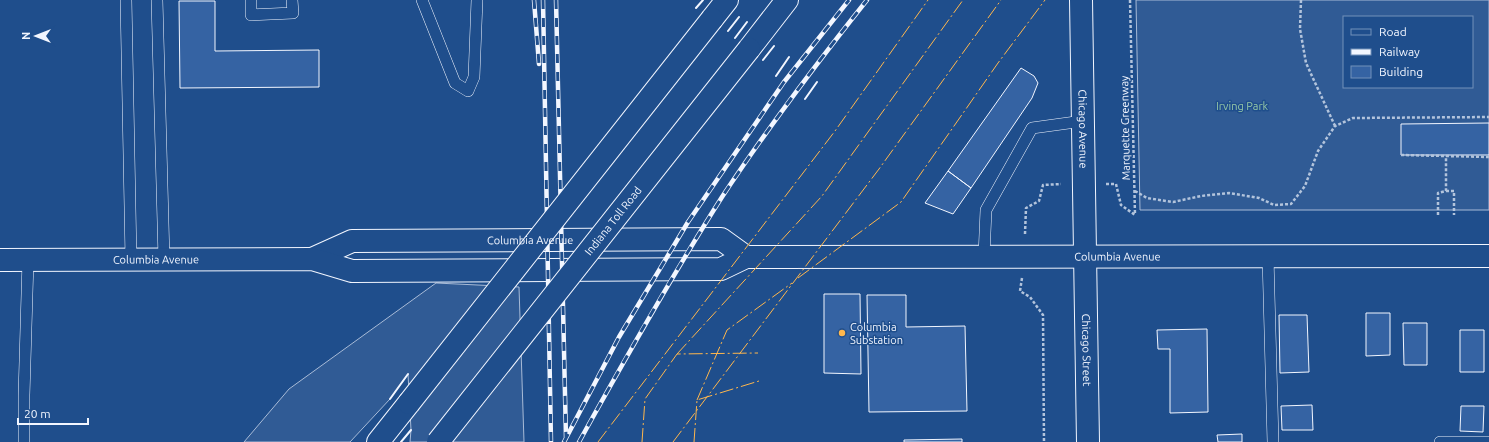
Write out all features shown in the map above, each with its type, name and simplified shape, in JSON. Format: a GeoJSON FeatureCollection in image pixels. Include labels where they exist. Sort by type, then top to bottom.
{"type":"FeatureCollection","features":[{"type":"Feature","properties":{"kind":"main road"},"geometry":{"type":"LineString","coordinates":[[378,442],[726,0]]}},
{"type":"Feature","properties":{"kind":"main road","name":"Indiana Toll Road"},"geometry":{"type":"LineString","coordinates":[[438,442],[787,0]]}},
{"type":"Feature","properties":{"kind":"main road","name":"Chicago Avenue"},"geometry":{"type":"LineString","coordinates":[[1081,0],[1085,257]]}},
{"type":"Feature","properties":{"kind":"main road","name":"Columbia Avenue"},"geometry":{"type":"LineString","coordinates":[[312,259],[352,241],[720,239],[746,257]]}},
{"type":"Feature","properties":{"kind":"main road","name":"Columbia Avenue"},"geometry":{"type":"LineString","coordinates":[[0,260],[312,259],[352,271],[720,269],[746,257],[1489,256]]}},
{"type":"Feature","properties":{"kind":"main road","name":"Chicago Street"},"geometry":{"type":"LineString","coordinates":[[1085,257],[1088,442]]}},
{"type":"Feature","properties":{"kind":"lane"},"geometry":{"type":"LineString","coordinates":[[126,0],[130,260]]}},
{"type":"Feature","properties":{"kind":"lane"},"geometry":{"type":"LineString","coordinates":[[157,0],[164,260]]}},
{"type":"Feature","properties":{"kind":"lane"},"geometry":{"type":"LineString","coordinates":[[251,0],[251,15],[292,13],[292,0]]}},
{"type":"Feature","properties":{"kind":"lane"},"geometry":{"type":"LineString","coordinates":[[422,0],[454,83],[468,92],[474,77],[477,0]]}},
{"type":"Feature","properties":{"kind":"lane"},"geometry":{"type":"LineString","coordinates":[[984,256],[986,210],[1032,128],[1083,121]]}},
{"type":"Feature","properties":{"kind":"lane"},"geometry":{"type":"LineString","coordinates":[[1268,257],[1273,442]]}},
{"type":"Feature","properties":{"kind":"lane"},"geometry":{"type":"LineString","coordinates":[[24,442],[28,260]]}},
{"type":"Feature","properties":{"kind":"lane"},"geometry":{"type":"LineString","coordinates":[[1440,442],[1489,442]]}},
{"type":"Feature","properties":{"kind":"path","name":"Marquette Greenway"},"geometry":{"type":"LineString","coordinates":[[1116,184],[1121,205],[1135,215],[1130,0]]}},
{"type":"Feature","properties":{"kind":"path"},"geometry":{"type":"LineString","coordinates":[[1301,0],[1300,29],[1306,63],[1335,126]]}},
{"type":"Feature","properties":{"kind":"path"},"geometry":{"type":"LineString","coordinates":[[1134,191],[1147,198],[1173,202],[1201,196],[1229,193],[1259,198],[1274,205],[1291,204],[1306,186],[1318,151],[1335,126],[1353,118],[1489,117]]}},
{"type":"Feature","properties":{"kind":"path"},"geometry":{"type":"LineString","coordinates":[[1401,155],[1489,157]]}},
{"type":"Feature","properties":{"kind":"path"},"geometry":{"type":"LineString","coordinates":[[1446,156],[1446,190]]}},
{"type":"Feature","properties":{"kind":"path"},"geometry":{"type":"LineString","coordinates":[[1026,208],[1039,201],[1043,185]]}},
{"type":"Feature","properties":{"kind":"path"},"geometry":{"type":"LineString","coordinates":[[1438,215],[1438,193],[1446,190],[1454,191],[1454,215]]}},
{"type":"Feature","properties":{"kind":"path"},"geometry":{"type":"LineString","coordinates":[[1020,291],[1030,298],[1043,315],[1044,442]]}},
{"type":"Feature","properties":{"kind":"shaded area","name":"Irving Park"},"geometry":{"type":"Polygon","coordinates":[[[1136,0],[1489,0],[1489,210],[1140,210],[1136,0]]]}},
{"type":"Feature","properties":{"kind":"shaded area"},"geometry":{"type":"Polygon","coordinates":[[[436,283],[519,287],[524,442],[410,442],[411,430],[408,374],[390,399],[350,442],[244,442],[289,389],[436,283]]]}},
{"type":"Feature","properties":{"kind":"building"},"geometry":{"type":"Polygon","coordinates":[[[179,1],[215,1],[215,51],[319,50],[319,87],[180,88],[179,1]]]}},
{"type":"Feature","properties":{"kind":"building"},"geometry":{"type":"Polygon","coordinates":[[[1021,68],[1034,76],[1038,83],[1032,98],[971,188],[948,171],[1021,68]]]}},
{"type":"Feature","properties":{"kind":"building"},"geometry":{"type":"Polygon","coordinates":[[[1489,123],[1489,155],[1401,155],[1401,124],[1489,123]]]}},
{"type":"Feature","properties":{"kind":"building"},"geometry":{"type":"Polygon","coordinates":[[[948,171],[971,188],[953,214],[925,203],[948,171]]]}},
{"type":"Feature","properties":{"kind":"building","name":"Columbia Substation"},"geometry":{"type":"Polygon","coordinates":[[[824,294],[860,294],[861,374],[824,373],[824,294]]]}},
{"type":"Feature","properties":{"kind":"building"},"geometry":{"type":"Polygon","coordinates":[[[867,295],[906,295],[906,327],[965,326],[967,411],[869,412],[867,295]]]}},
{"type":"Feature","properties":{"kind":"building"},"geometry":{"type":"Polygon","coordinates":[[[1366,313],[1390,313],[1390,355],[1366,356],[1366,313]]]}},
{"type":"Feature","properties":{"kind":"building"},"geometry":{"type":"Polygon","coordinates":[[[1279,315],[1307,315],[1309,372],[1280,373],[1279,315]]]}},
{"type":"Feature","properties":{"kind":"building"},"geometry":{"type":"Polygon","coordinates":[[[1403,323],[1427,323],[1427,365],[1404,365],[1403,323]]]}},
{"type":"Feature","properties":{"kind":"building"},"geometry":{"type":"Polygon","coordinates":[[[1207,329],[1208,412],[1170,413],[1170,349],[1158,349],[1157,330],[1207,329]]]}},
{"type":"Feature","properties":{"kind":"building"},"geometry":{"type":"Polygon","coordinates":[[[1460,330],[1484,330],[1484,372],[1460,372],[1460,330]]]}},
{"type":"Feature","properties":{"kind":"building"},"geometry":{"type":"Polygon","coordinates":[[[1312,405],[1313,430],[1282,430],[1281,406],[1312,405]]]}},
{"type":"Feature","properties":{"kind":"building"},"geometry":{"type":"Polygon","coordinates":[[[1461,406],[1484,406],[1483,432],[1460,431],[1461,406]]]}},
{"type":"Feature","properties":{"kind":"building"},"geometry":{"type":"Polygon","coordinates":[[[1242,434],[1242,442],[1218,442],[1217,435],[1242,434]]]}},
{"type":"Feature","properties":{"kind":"building"},"geometry":{"type":"Polygon","coordinates":[[[962,439],[962,442],[904,442],[904,440],[962,439]]]}},
{"type":"Feature","properties":{"kind":"railway"},"geometry":{"type":"LineString","coordinates":[[534,0],[539,64]]}},
{"type":"Feature","properties":{"kind":"railway"},"geometry":{"type":"LineString","coordinates":[[543,0],[551,442]]}},
{"type":"Feature","properties":{"kind":"railway"},"geometry":{"type":"LineString","coordinates":[[556,0],[566,438]]}},
{"type":"Feature","properties":{"kind":"railway"},"geometry":{"type":"LineString","coordinates":[[564,442],[619,337],[688,222],[784,82],[849,0]]}},
{"type":"Feature","properties":{"kind":"railway"},"geometry":{"type":"LineString","coordinates":[[579,442],[666,288],[722,197],[792,97],[867,0]]}},
{"type":"Feature","properties":{"kind":"wall"},"geometry":{"type":"LineString","coordinates":[[696,8],[703,0]]}},
{"type":"Feature","properties":{"kind":"wall"},"geometry":{"type":"LineString","coordinates":[[728,31],[739,17]]}},
{"type":"Feature","properties":{"kind":"wall"},"geometry":{"type":"LineString","coordinates":[[735,38],[747,22]]}},
{"type":"Feature","properties":{"kind":"wall"},"geometry":{"type":"LineString","coordinates":[[763,60],[774,46]]}},
{"type":"Feature","properties":{"kind":"wall"},"geometry":{"type":"LineString","coordinates":[[776,76],[789,57]]}},
{"type":"Feature","properties":{"kind":"wall"},"geometry":{"type":"LineString","coordinates":[[805,99],[817,82]]}},
{"type":"Feature","properties":{"kind":"wall"},"geometry":{"type":"LineString","coordinates":[[390,399],[408,374]]}},
{"type":"Feature","properties":{"kind":"wall"},"geometry":{"type":"LineString","coordinates":[[401,442],[411,430]]}},
{"type":"Feature","properties":{"kind":"power"},"geometry":{"type":"LineString","coordinates":[[598,442],[835,131],[928,0]]}},
{"type":"Feature","properties":{"kind":"power"},"geometry":{"type":"LineString","coordinates":[[677,354],[822,196],[963,0]]}},
{"type":"Feature","properties":{"kind":"power"},"geometry":{"type":"LineString","coordinates":[[673,442],[879,169],[1001,0]]}},
{"type":"Feature","properties":{"kind":"power"},"geometry":{"type":"LineString","coordinates":[[798,278],[901,202],[998,63],[1045,0]]}},
{"type":"Feature","properties":{"kind":"power"},"geometry":{"type":"LineString","coordinates":[[697,400],[727,330],[792,283]]}},
{"type":"Feature","properties":{"kind":"power"},"geometry":{"type":"LineString","coordinates":[[642,442],[645,399],[677,354],[758,353]]}},
{"type":"Feature","properties":{"kind":"power"},"geometry":{"type":"LineString","coordinates":[[694,442],[697,400],[759,381]]}},
{"type":"Feature","properties":{"kind":"place","name":"Columbia Substation"},"geometry":{"type":"Point","coordinates":[842,333]}}]}
